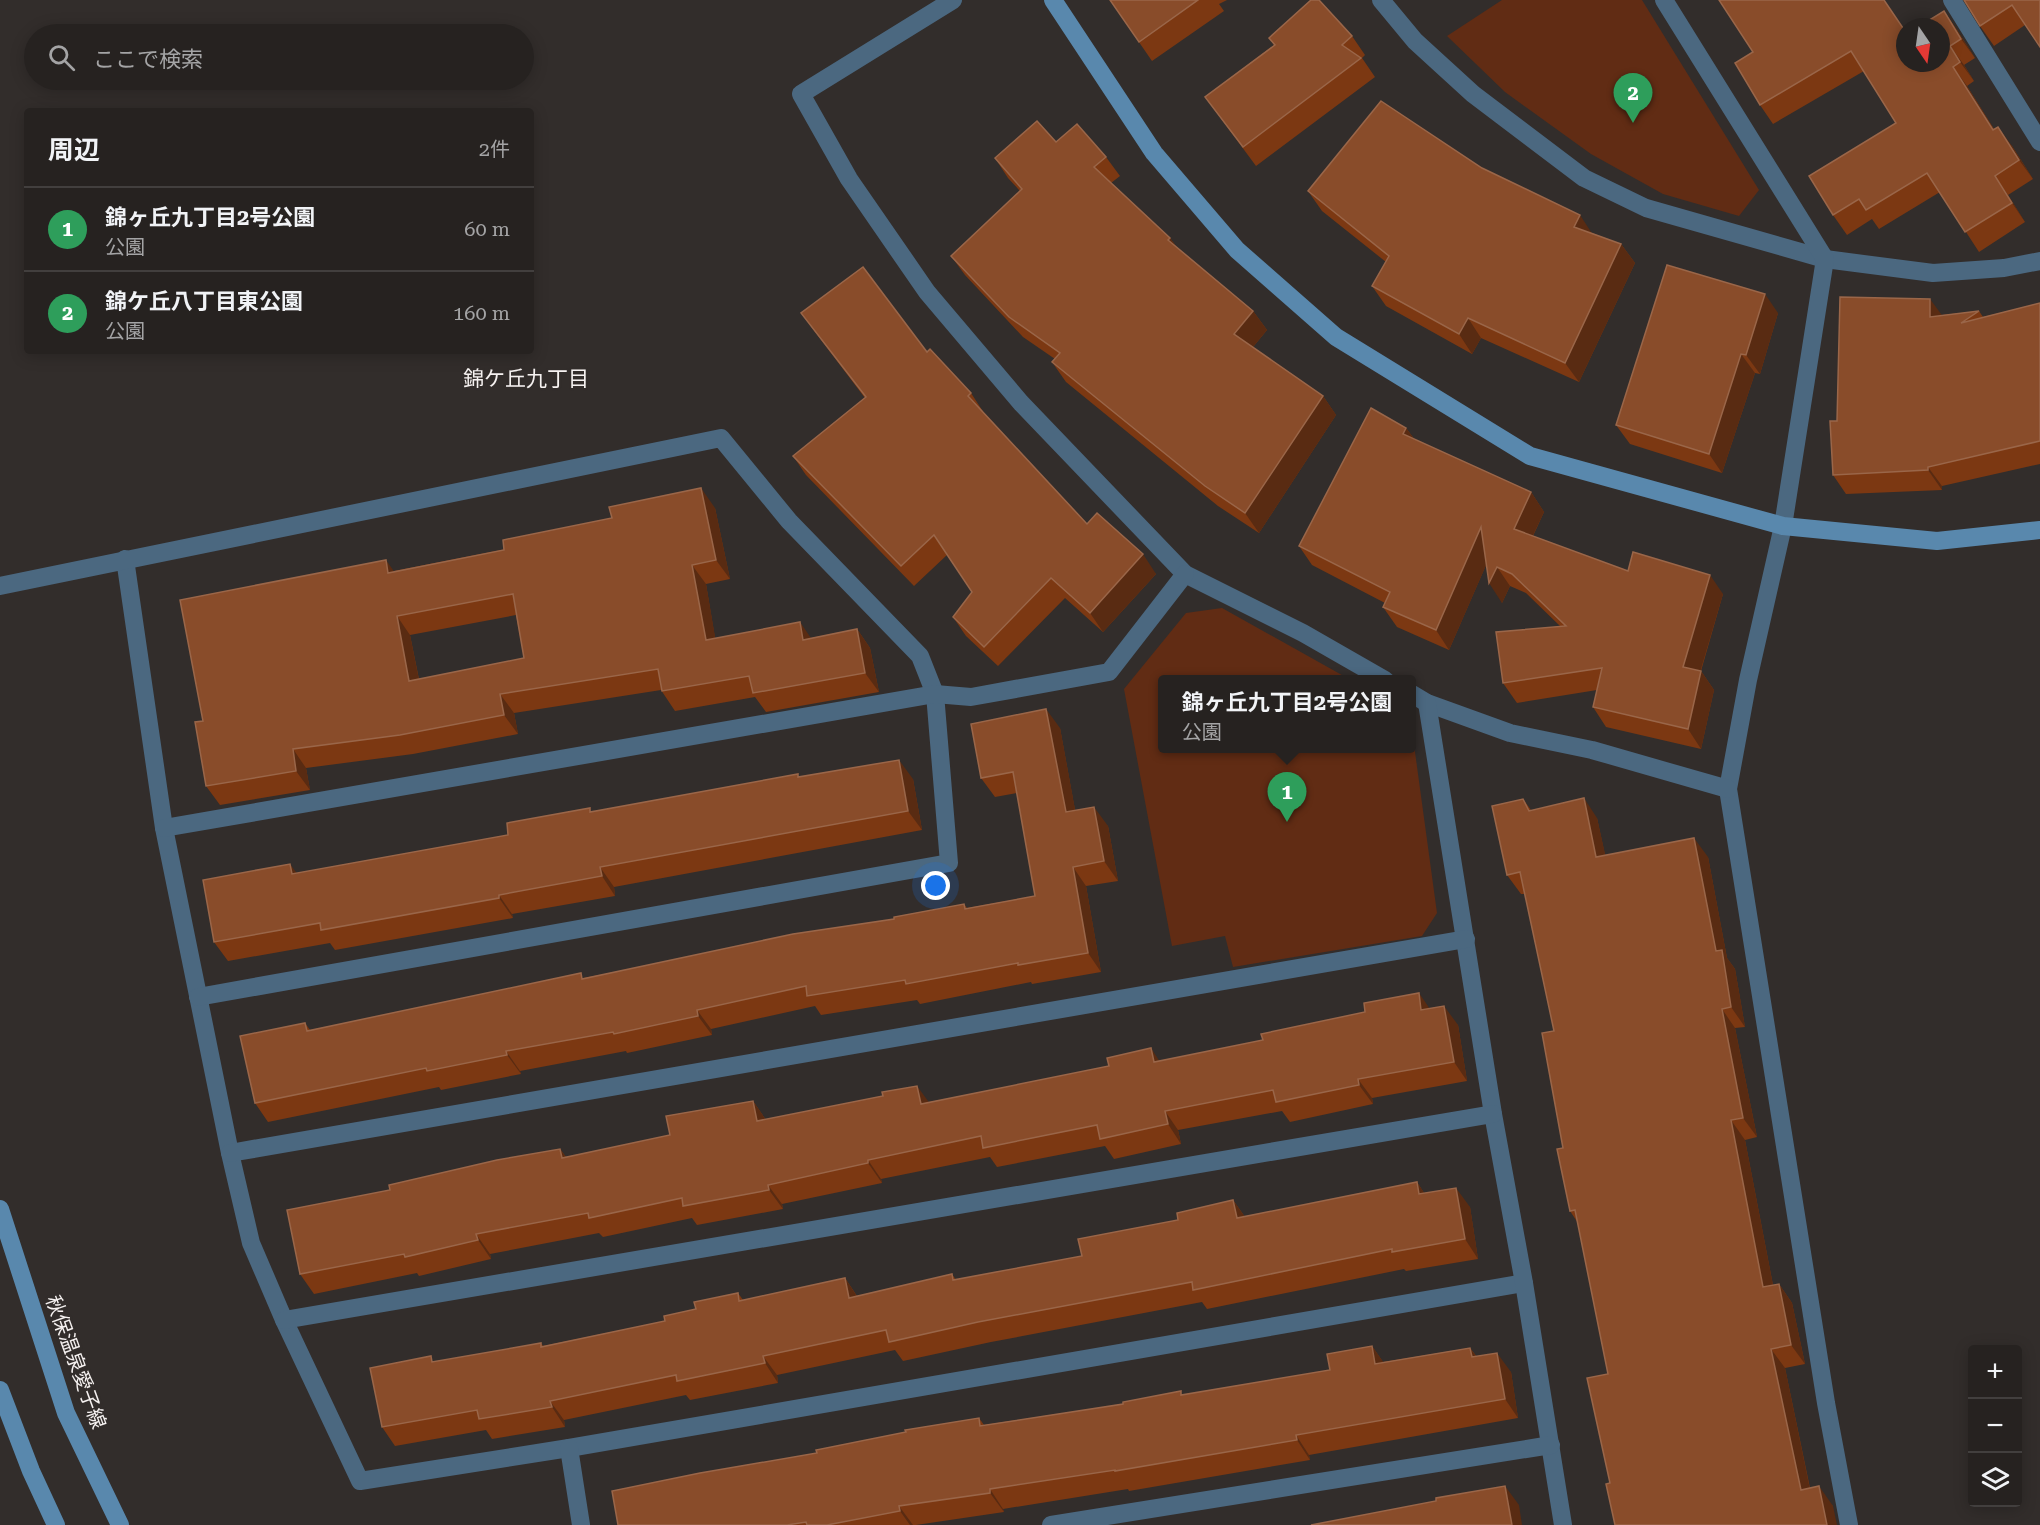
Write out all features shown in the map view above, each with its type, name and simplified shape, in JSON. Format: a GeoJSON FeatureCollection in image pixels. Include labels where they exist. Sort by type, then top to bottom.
{"type":"FeatureCollection","features":[{"type":"Feature","properties":{"kind":"street"},"geometry":{"type":"LineString","coordinates":[[953,0],[801,94],[849,179],[927,292],[1021,403],[1185,574],[1303,633],[1376,675]]}},
{"type":"Feature","properties":{"kind":"street"},"geometry":{"type":"LineString","coordinates":[[1053,0],[1154,153],[1238,250],[1336,337],[1530,456],[1784,526],[1937,541],[2040,530]]}},
{"type":"Feature","properties":{"kind":"street"},"geometry":{"type":"LineString","coordinates":[[1381,0],[1415,41],[1473,94],[1584,178],[1646,208],[1825,259],[1933,273],[2004,267],[2040,261]]}},
{"type":"Feature","properties":{"kind":"street"},"geometry":{"type":"LineString","coordinates":[[1664,0],[1825,259],[1784,526],[1748,680],[1728,789],[1824,1391],[1849,1525]]}},
{"type":"Feature","properties":{"kind":"street"},"geometry":{"type":"LineString","coordinates":[[1952,0],[2040,142]]}},
{"type":"Feature","properties":{"kind":"street"},"geometry":{"type":"LineString","coordinates":[[0,586],[722,438],[789,521],[920,656],[935,694],[949,863],[198,997]]}},
{"type":"Feature","properties":{"kind":"street"},"geometry":{"type":"LineString","coordinates":[[125,559],[164,828],[250,1243],[360,1481],[569,1448],[1524,1283]]}},
{"type":"Feature","properties":{"kind":"street"},"geometry":{"type":"LineString","coordinates":[[164,828],[935,694],[971,697],[1109,672],[1185,574]]}},
{"type":"Feature","properties":{"kind":"street"},"geometry":{"type":"LineString","coordinates":[[1419,699],[1510,733],[1592,750],[1728,789]]}},
{"type":"Feature","properties":{"kind":"street"},"geometry":{"type":"LineString","coordinates":[[1419,699],[1466,939],[1493,1114],[1524,1283],[1563,1525]]}},
{"type":"Feature","properties":{"kind":"street"},"geometry":{"type":"LineString","coordinates":[[230,1153],[1466,939]]}},
{"type":"Feature","properties":{"kind":"street"},"geometry":{"type":"LineString","coordinates":[[284,1320],[1493,1114]]}},
{"type":"Feature","properties":{"kind":"street","name":"秋保温泉愛子線"},"geometry":{"type":"LineString","coordinates":[[0,1209],[66,1413],[120,1525]]}},
{"type":"Feature","properties":{"kind":"street"},"geometry":{"type":"LineString","coordinates":[[0,1390],[31,1471],[56,1525]]}},
{"type":"Feature","properties":{"kind":"street"},"geometry":{"type":"LineString","coordinates":[[1051,1525],[1551,1444]]}},
{"type":"Feature","properties":{"kind":"street"},"geometry":{"type":"LineString","coordinates":[[569,1448],[581,1525]]}},
{"type":"Feature","properties":{"kind":"shaded area"},"geometry":{"type":"Polygon","coordinates":[[[1502,0],[1642,0],[1759,190],[1739,216],[1663,194],[1591,154],[1505,92],[1447,36],[1502,0]]]}},
{"type":"Feature","properties":{"kind":"shaded area"},"geometry":{"type":"Polygon","coordinates":[[[1222,608],[1342,675],[1158,675],[1158,753],[1415,753],[1437,913],[1422,936],[1233,967],[1225,936],[1172,946],[1124,689],[1186,613],[1222,608]]]}},
{"type":"Feature","properties":{"kind":"building"},"geometry":{"type":"Polygon","coordinates":[[[1110,0],[1198,0],[1139,42],[1110,0]]]}},
{"type":"Feature","properties":{"kind":"building"},"geometry":{"type":"Polygon","coordinates":[[[1311,0],[1319,0],[1352,36],[1342,45],[1361,58],[1243,147],[1205,97],[1275,45],[1269,38],[1311,0]]]}},
{"type":"Feature","properties":{"kind":"building"},"geometry":{"type":"Polygon","coordinates":[[[1719,0],[1884,0],[1896,18],[1896,72],[1950,72],[1950,46],[1960,62],[1953,67],[1993,130],[1998,127],[2019,160],[1995,176],[2012,203],[1965,232],[1927,173],[1866,210],[1859,199],[1833,215],[1809,176],[1896,123],[1851,51],[1760,105],[1735,63],[1753,52],[1719,0]]]}},
{"type":"Feature","properties":{"kind":"building"},"geometry":{"type":"Polygon","coordinates":[[[1964,0],[2040,0],[2040,47],[2012,5],[1980,26],[1964,0]]]}},
{"type":"Feature","properties":{"kind":"building"},"geometry":{"type":"Polygon","coordinates":[[[1944,11],[1948,18],[1933,18],[1944,11]]]}},
{"type":"Feature","properties":{"kind":"building"},"geometry":{"type":"Polygon","coordinates":[[[1950,21],[1961,39],[1950,46],[1950,21]]]}},
{"type":"Feature","properties":{"kind":"building"},"geometry":{"type":"Polygon","coordinates":[[[1381,101],[1482,168],[1580,215],[1574,227],[1621,244],[1565,363],[1468,318],[1459,334],[1372,286],[1389,256],[1308,191],[1381,101]]]}},
{"type":"Feature","properties":{"kind":"building"},"geometry":{"type":"Polygon","coordinates":[[[1037,121],[1056,142],[1077,124],[1106,157],[1094,167],[1170,238],[1168,240],[1253,311],[1234,334],[1323,396],[1245,513],[1205,486],[1052,362],[1060,353],[1009,317],[951,256],[1022,189],[995,158],[1037,121]]]}},
{"type":"Feature","properties":{"kind":"building"},"geometry":{"type":"Polygon","coordinates":[[[1667,265],[1765,294],[1746,355],[1741,354],[1709,454],[1616,425],[1667,265]]]}},
{"type":"Feature","properties":{"kind":"building"},"geometry":{"type":"Polygon","coordinates":[[[863,267],[927,352],[930,349],[971,393],[968,396],[1087,524],[1097,513],[1143,554],[1090,613],[1051,578],[984,647],[953,617],[972,592],[934,535],[901,566],[793,456],[866,397],[801,313],[863,267]]]}},
{"type":"Feature","properties":{"kind":"building"},"geometry":{"type":"Polygon","coordinates":[[[1840,297],[1930,299],[1930,317],[1979,311],[1961,323],[2040,303],[2040,441],[1928,467],[1928,470],[1833,475],[1830,421],[1837,421],[1840,297]]]}},
{"type":"Feature","properties":{"kind":"building"},"geometry":{"type":"Polygon","coordinates":[[[1371,408],[1406,428],[1403,434],[1531,492],[1514,529],[1628,571],[1633,552],[1710,575],[1683,667],[1701,671],[1688,729],[1593,707],[1602,668],[1503,683],[1496,632],[1566,626],[1512,574],[1497,567],[1489,583],[1481,527],[1436,630],[1383,607],[1390,592],[1299,546],[1371,408]]]}},
{"type":"Feature","properties":{"kind":"building"},"geometry":{"type":"Polygon","coordinates":[[[701,488],[716,560],[692,565],[706,640],[800,622],[803,640],[857,629],[865,673],[753,693],[749,676],[662,691],[658,669],[500,694],[504,715],[400,735],[293,749],[296,771],[206,786],[195,722],[203,721],[180,600],[386,560],[388,573],[504,550],[503,540],[612,518],[609,507],[701,488]],[[513,594],[397,616],[409,681],[524,658],[513,594]]]}},
{"type":"Feature","properties":{"kind":"building"},"geometry":{"type":"Polygon","coordinates":[[[1046,709],[1066,812],[1094,807],[1104,861],[1073,867],[1088,953],[1018,965],[1018,963],[906,984],[905,980],[807,996],[806,986],[697,1010],[698,1016],[614,1034],[613,1032],[506,1051],[507,1055],[427,1071],[426,1068],[255,1103],[240,1036],[305,1023],[307,1031],[581,973],[582,979],[793,934],[894,919],[894,917],[964,904],[965,909],[1035,896],[1013,772],[981,778],[971,724],[1046,709]]]}},
{"type":"Feature","properties":{"kind":"building"},"geometry":{"type":"Polygon","coordinates":[[[899,760],[908,811],[600,867],[602,876],[499,895],[499,898],[321,930],[320,923],[214,942],[203,880],[290,864],[292,874],[508,835],[507,823],[590,808],[590,812],[798,774],[798,777],[899,760]]]}},
{"type":"Feature","properties":{"kind":"building"},"geometry":{"type":"Polygon","coordinates":[[[1584,798],[1596,857],[1694,838],[1716,951],[1722,950],[1731,1007],[1722,1009],[1743,1118],[1731,1120],[1763,1287],[1779,1284],[1791,1345],[1771,1349],[1801,1490],[1819,1486],[1827,1525],[1615,1525],[1606,1484],[1610,1483],[1587,1378],[1608,1374],[1575,1210],[1570,1211],[1557,1149],[1563,1148],[1542,1033],[1554,1031],[1520,872],[1507,875],[1492,806],[1523,799],[1529,811],[1584,798]]]}},
{"type":"Feature","properties":{"kind":"building"},"geometry":{"type":"Polygon","coordinates":[[[1419,993],[1421,1010],[1444,1006],[1454,1062],[1358,1079],[1359,1085],[1276,1102],[1273,1090],[1165,1111],[1168,1124],[1100,1139],[1097,1125],[983,1148],[981,1136],[868,1160],[868,1163],[768,1185],[769,1190],[683,1206],[682,1198],[589,1218],[588,1213],[476,1234],[478,1240],[405,1257],[404,1254],[300,1274],[287,1210],[390,1190],[389,1185],[497,1160],[560,1149],[562,1158],[670,1135],[666,1116],[753,1101],[757,1121],[883,1096],[882,1092],[917,1086],[921,1104],[1109,1066],[1107,1058],[1151,1048],[1154,1062],[1263,1040],[1261,1034],[1365,1012],[1364,1003],[1419,993]]]}},
{"type":"Feature","properties":{"kind":"building"},"geometry":{"type":"Polygon","coordinates":[[[1417,1182],[1419,1194],[1456,1188],[1465,1239],[1392,1252],[1392,1249],[1193,1290],[1192,1282],[978,1322],[889,1342],[886,1330],[763,1356],[765,1363],[677,1381],[676,1375],[550,1401],[552,1407],[479,1419],[477,1410],[382,1427],[370,1368],[431,1356],[432,1362],[541,1343],[541,1347],[665,1321],[664,1316],[696,1309],[694,1302],[738,1293],[739,1301],[845,1278],[849,1298],[952,1274],[953,1280],[1082,1256],[1078,1239],[1178,1220],[1177,1213],[1233,1200],[1237,1218],[1417,1182]]]}},
{"type":"Feature","properties":{"kind":"building"},"geometry":{"type":"Polygon","coordinates":[[[1372,1346],[1375,1364],[1470,1348],[1472,1357],[1497,1353],[1505,1399],[1296,1435],[1297,1440],[1115,1471],[990,1489],[990,1493],[899,1506],[900,1511],[827,1525],[807,1525],[806,1522],[787,1525],[618,1525],[612,1491],[817,1453],[816,1450],[906,1432],[905,1430],[979,1418],[980,1426],[1123,1404],[1123,1402],[1181,1391],[1181,1395],[1330,1370],[1327,1354],[1372,1346]]]}},
{"type":"Feature","properties":{"kind":"building"},"geometry":{"type":"Polygon","coordinates":[[[1505,1486],[1512,1525],[1311,1525],[1436,1501],[1436,1498],[1505,1486]]]}},
{"type":"Feature","properties":{"kind":"place","name":"錦ケ丘八丁目東公園"},"geometry":{"type":"Point","coordinates":[1633,123]}},
{"type":"Feature","properties":{"kind":"place","name":"錦ヶ丘九丁目2号公園"},"geometry":{"type":"Point","coordinates":[1287,822]}},
{"type":"Feature","properties":{"kind":"district","name":"錦ケ丘九丁目"},"geometry":{"type":"Point","coordinates":[526,379]}}]}
